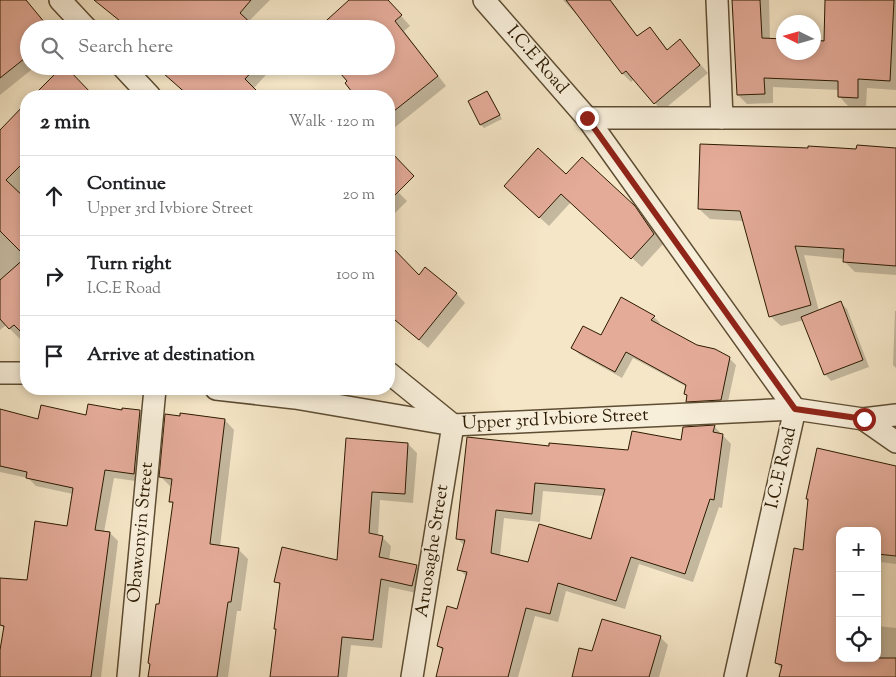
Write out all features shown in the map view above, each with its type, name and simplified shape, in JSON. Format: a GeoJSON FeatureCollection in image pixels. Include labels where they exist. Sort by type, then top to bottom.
{"type":"FeatureCollection","features":[{"type":"Feature","properties":{"kind":"street"},"geometry":{"type":"LineString","coordinates":[[60,0],[79,20]]}},
{"type":"Feature","properties":{"kind":"street","name":"I.C.E Road"},"geometry":{"type":"LineString","coordinates":[[484,0],[587,118],[795,409],[735,677]]}},
{"type":"Feature","properties":{"kind":"street"},"geometry":{"type":"LineString","coordinates":[[717,0],[722,118]]}},
{"type":"Feature","properties":{"kind":"street"},"geometry":{"type":"LineString","coordinates":[[130,75],[144,90]]}},
{"type":"Feature","properties":{"kind":"street"},"geometry":{"type":"LineString","coordinates":[[587,118],[896,118]]}},
{"type":"Feature","properties":{"kind":"street"},"geometry":{"type":"LineString","coordinates":[[0,374],[20,373]]}},
{"type":"Feature","properties":{"kind":"street"},"geometry":{"type":"LineString","coordinates":[[395,379],[454,425]]}},
{"type":"Feature","properties":{"kind":"street","name":"Obawonyin Street"},"geometry":{"type":"LineString","coordinates":[[128,677],[154,395]]}},
{"type":"Feature","properties":{"kind":"street","name":"Upper 3rd Ivbiore Street"},"geometry":{"type":"LineString","coordinates":[[269,395],[454,425],[795,409],[864,419],[896,415]]}},
{"type":"Feature","properties":{"kind":"street"},"geometry":{"type":"LineString","coordinates":[[864,419],[896,442]]}},
{"type":"Feature","properties":{"kind":"street","name":"Aruosaghe Street"},"geometry":{"type":"LineString","coordinates":[[412,677],[454,425]]}},
{"type":"Feature","properties":{"kind":"building"},"geometry":{"type":"Polygon","coordinates":[[[0,0],[26,0],[43,20],[20,20],[20,62],[0,78],[0,0]]]}},
{"type":"Feature","properties":{"kind":"building"},"geometry":{"type":"Polygon","coordinates":[[[94,0],[251,0],[240,13],[247,20],[119,20],[94,0]]]}},
{"type":"Feature","properties":{"kind":"building"},"geometry":{"type":"Polygon","coordinates":[[[349,0],[388,0],[402,15],[395,21],[327,20],[349,0]]]}},
{"type":"Feature","properties":{"kind":"building"},"geometry":{"type":"Polygon","coordinates":[[[566,0],[610,0],[637,36],[650,27],[667,50],[680,39],[700,65],[654,104],[626,71],[622,74],[566,0]]]}},
{"type":"Feature","properties":{"kind":"building"},"geometry":{"type":"Polygon","coordinates":[[[732,0],[760,0],[762,38],[776,39],[776,60],[821,60],[821,41],[824,41],[825,0],[894,0],[890,81],[858,79],[858,98],[838,97],[838,81],[764,78],[765,94],[737,95],[732,0]]]}},
{"type":"Feature","properties":{"kind":"building"},"geometry":{"type":"Polygon","coordinates":[[[395,21],[438,76],[395,110],[395,90],[350,90],[345,83],[347,81],[342,75],[395,75],[395,21]]]}},
{"type":"Feature","properties":{"kind":"building"},"geometry":{"type":"Polygon","coordinates":[[[54,75],[74,75],[88,90],[39,90],[54,75]]]}},
{"type":"Feature","properties":{"kind":"building"},"geometry":{"type":"Polygon","coordinates":[[[165,75],[249,75],[245,79],[256,90],[182,90],[165,75]]]}},
{"type":"Feature","properties":{"kind":"building"},"geometry":{"type":"Polygon","coordinates":[[[487,91],[500,115],[480,125],[468,101],[487,91]]]}},
{"type":"Feature","properties":{"kind":"building"},"geometry":{"type":"Polygon","coordinates":[[[20,109],[20,166],[6,180],[20,193],[20,251],[0,231],[0,130],[20,109]]]}},
{"type":"Feature","properties":{"kind":"building"},"geometry":{"type":"Polygon","coordinates":[[[700,144],[856,149],[857,145],[896,148],[896,266],[843,262],[844,249],[795,246],[811,305],[769,317],[740,211],[698,209],[700,144]]]}},
{"type":"Feature","properties":{"kind":"building"},"geometry":{"type":"Polygon","coordinates":[[[538,148],[566,174],[582,157],[635,206],[654,234],[631,259],[561,194],[539,218],[504,186],[538,148]]]}},
{"type":"Feature","properties":{"kind":"building"},"geometry":{"type":"Polygon","coordinates":[[[395,156],[414,176],[395,195],[395,156]]]}},
{"type":"Feature","properties":{"kind":"building"},"geometry":{"type":"Polygon","coordinates":[[[395,250],[419,275],[425,267],[457,293],[419,340],[395,320],[395,250]]]}},
{"type":"Feature","properties":{"kind":"building"},"geometry":{"type":"Polygon","coordinates":[[[20,262],[20,331],[14,325],[9,329],[0,319],[0,280],[20,262]]]}},
{"type":"Feature","properties":{"kind":"building"},"geometry":{"type":"Polygon","coordinates":[[[621,297],[655,316],[651,320],[697,345],[715,349],[730,357],[721,400],[686,402],[687,395],[684,394],[686,385],[626,352],[615,372],[571,348],[583,326],[601,335],[621,297]]]}},
{"type":"Feature","properties":{"kind":"building"},"geometry":{"type":"Polygon","coordinates":[[[841,301],[863,360],[824,375],[801,317],[841,301]]]}},
{"type":"Feature","properties":{"kind":"building"},"geometry":{"type":"Polygon","coordinates":[[[88,404],[122,410],[122,408],[140,410],[134,474],[105,470],[95,530],[110,532],[91,677],[0,677],[0,650],[4,626],[0,625],[0,578],[27,580],[35,521],[67,526],[73,488],[26,478],[27,472],[0,466],[0,409],[38,419],[41,405],[86,415],[88,404]]]}},
{"type":"Feature","properties":{"kind":"building"},"geometry":{"type":"Polygon","coordinates":[[[180,413],[225,419],[210,544],[239,548],[231,602],[228,602],[217,677],[148,677],[150,664],[148,663],[156,604],[159,604],[173,502],[169,502],[172,479],[159,477],[165,414],[180,416],[180,413]]]}},
{"type":"Feature","properties":{"kind":"building"},"geometry":{"type":"Polygon","coordinates":[[[715,425],[713,432],[723,434],[714,500],[710,499],[685,574],[631,557],[616,601],[558,583],[550,614],[526,608],[508,677],[436,677],[443,648],[437,646],[447,606],[457,609],[467,572],[457,570],[465,540],[456,539],[467,437],[549,446],[549,443],[628,450],[632,431],[681,440],[683,427],[715,425]],[[535,483],[532,514],[496,510],[491,553],[528,562],[539,524],[591,539],[605,489],[535,483]]]}},
{"type":"Feature","properties":{"kind":"building"},"geometry":{"type":"Polygon","coordinates":[[[346,438],[408,443],[405,494],[372,492],[369,533],[383,536],[379,557],[417,565],[412,586],[381,579],[373,640],[342,637],[338,677],[270,677],[280,583],[274,582],[282,547],[337,560],[346,438]]]}},
{"type":"Feature","properties":{"kind":"building"},"geometry":{"type":"Polygon","coordinates":[[[817,448],[896,466],[896,556],[881,554],[881,527],[836,527],[836,662],[881,662],[881,658],[896,658],[896,677],[779,677],[782,665],[775,663],[794,548],[803,550],[808,499],[806,499],[817,448]]]}},
{"type":"Feature","properties":{"kind":"building"},"geometry":{"type":"Polygon","coordinates":[[[602,619],[661,636],[649,677],[572,677],[579,648],[592,651],[602,619]]]}},
{"type":"Feature","properties":{"kind":"route"},"geometry":{"type":"LineString","coordinates":[[587,118],[795,409],[864,419]]}}]}
